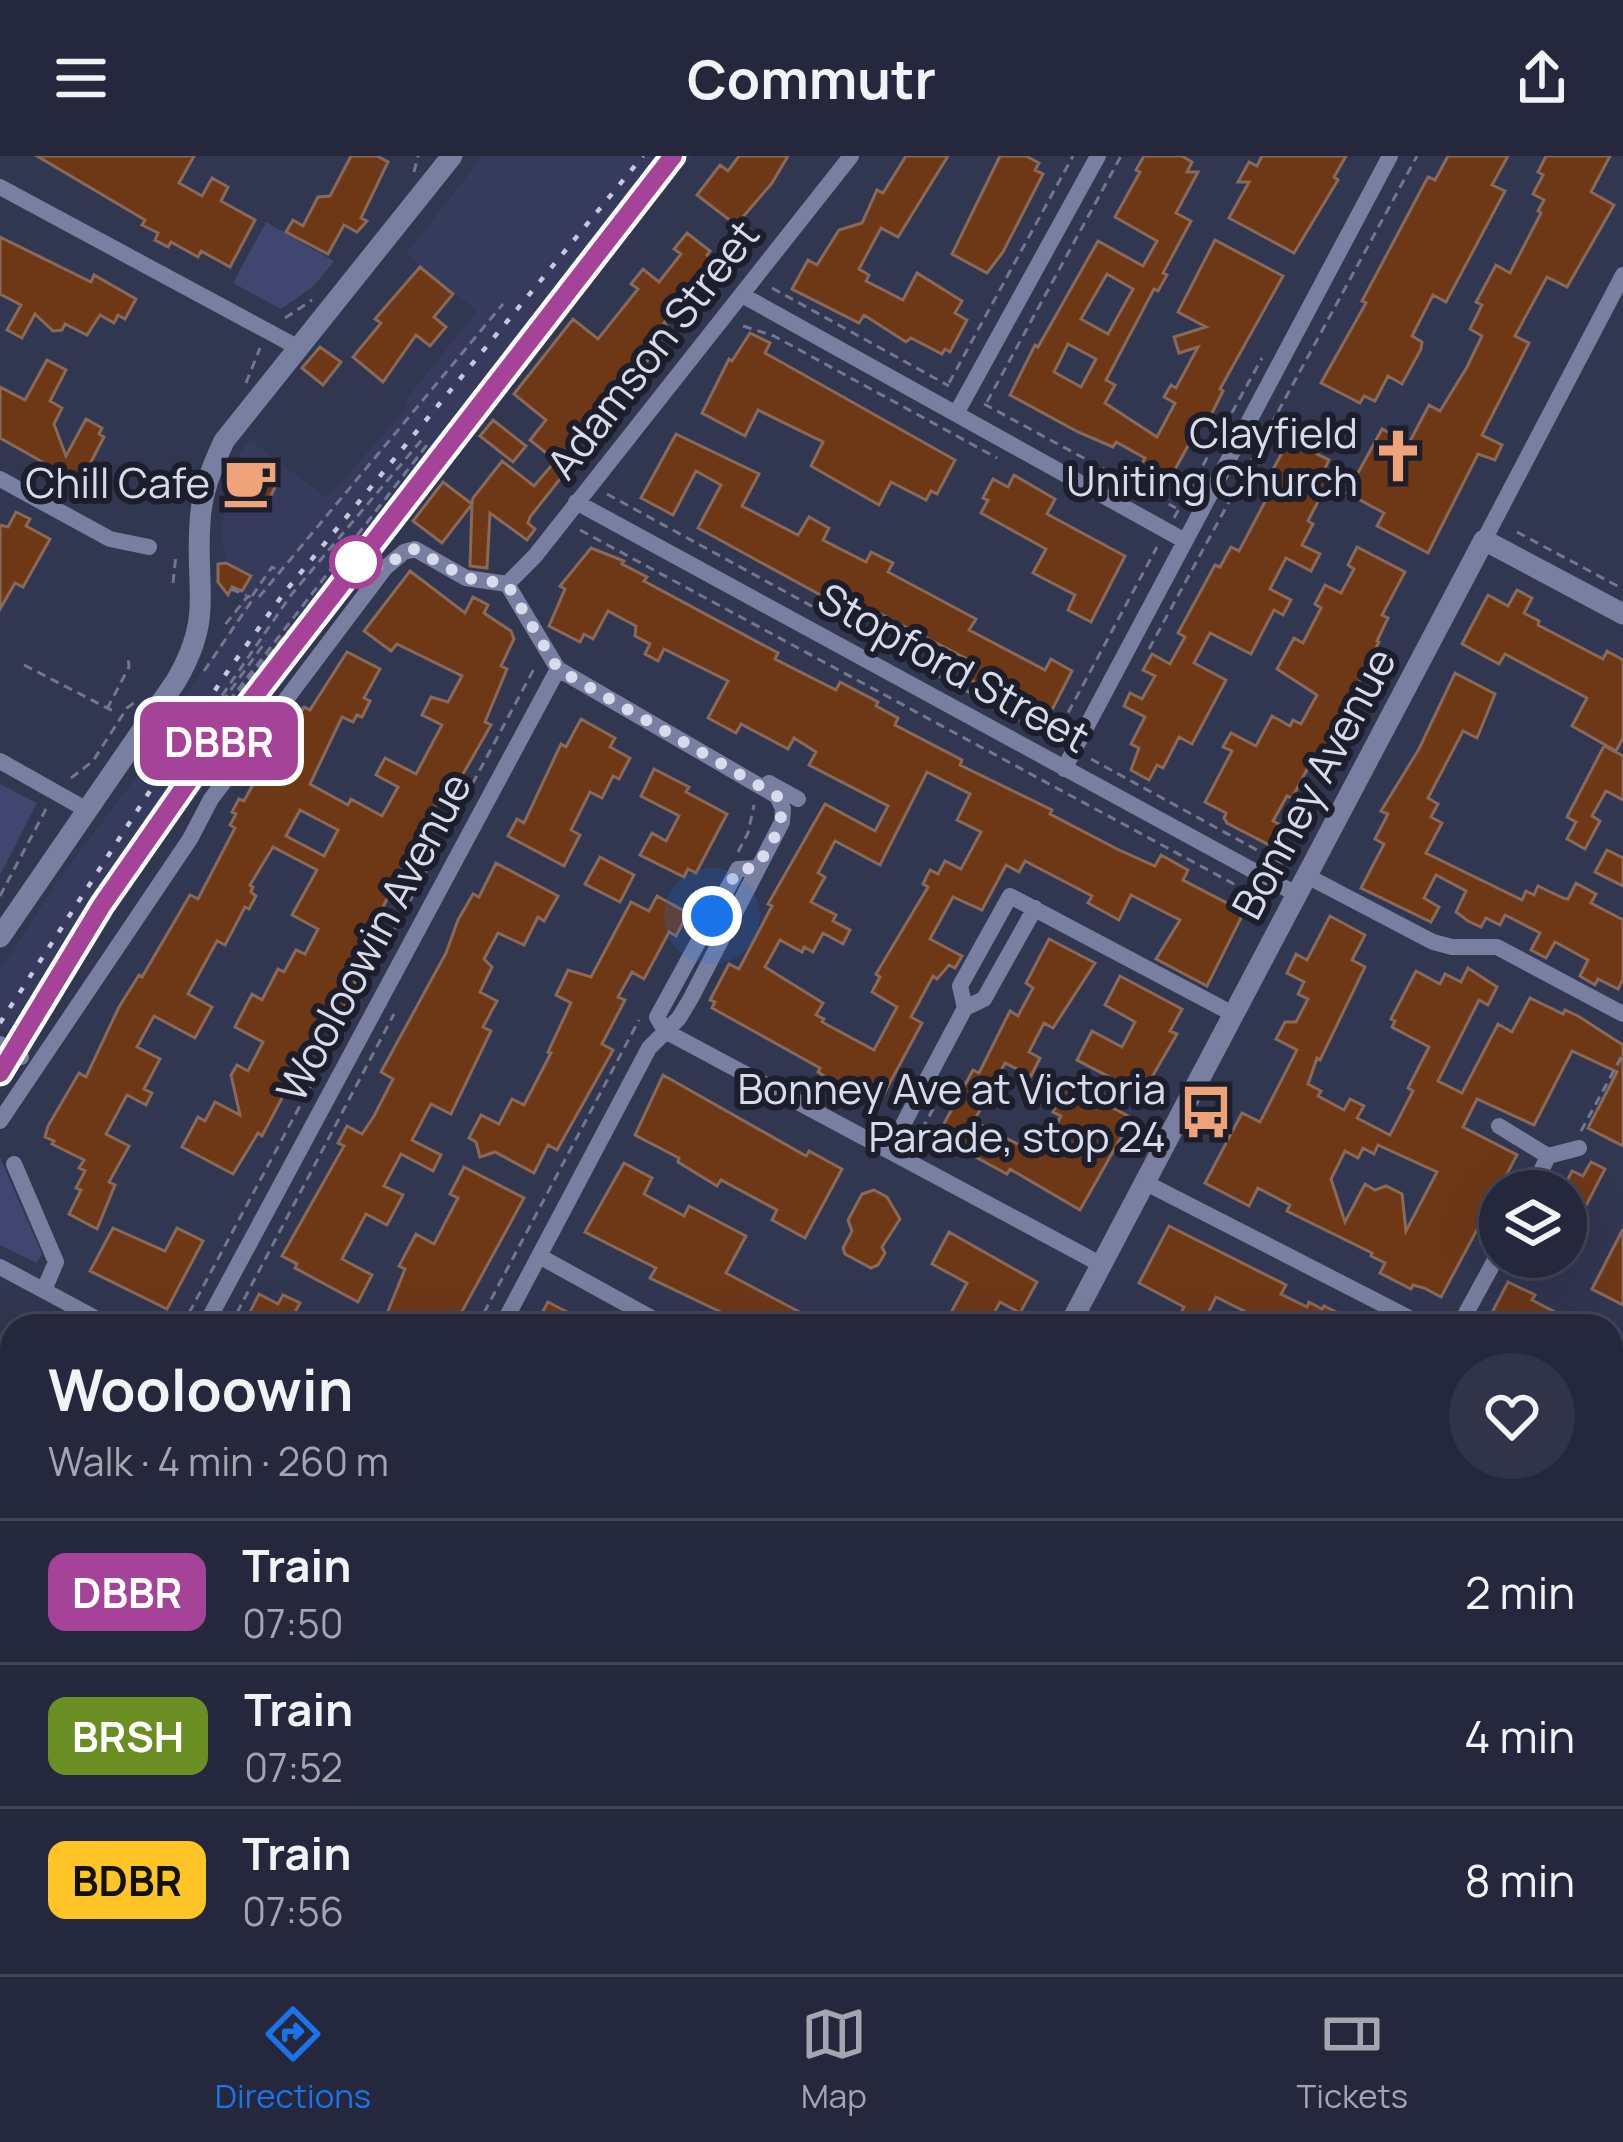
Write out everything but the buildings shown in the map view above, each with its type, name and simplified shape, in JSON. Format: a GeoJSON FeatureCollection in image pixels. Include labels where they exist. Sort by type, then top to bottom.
{"type":"FeatureCollection","features":[{"type":"Feature","properties":{"kind":"street"},"geometry":{"type":"LineString","coordinates":[[0,937],[176,681],[195,645],[204,597],[200,518],[209,476],[231,430],[452,156]]}},
{"type":"Feature","properties":{"kind":"street","name":"Adamson Street"},"geometry":{"type":"LineString","coordinates":[[507,584],[535,556],[850,156]]}},
{"type":"Feature","properties":{"kind":"street"},"geometry":{"type":"LineString","coordinates":[[957,412],[1098,156]]}},
{"type":"Feature","properties":{"kind":"street"},"geometry":{"type":"LineString","coordinates":[[1064,769],[1390,156]]}},
{"type":"Feature","properties":{"kind":"street"},"geometry":{"type":"LineString","coordinates":[[0,187],[299,348]]}},
{"type":"Feature","properties":{"kind":"street","name":"Bonney Avenue"},"geometry":{"type":"LineString","coordinates":[[1075,1314],[1235,1015],[1298,880],[1623,275]]}},
{"type":"Feature","properties":{"kind":"street"},"geometry":{"type":"LineString","coordinates":[[742,295],[1185,541]]}},
{"type":"Feature","properties":{"kind":"street"},"geometry":{"type":"LineString","coordinates":[[0,479],[110,538],[149,547]]}},
{"type":"Feature","properties":{"kind":"street","name":"Stopford Street"},"geometry":{"type":"LineString","coordinates":[[576,502],[1064,769],[1433,942],[1497,947],[1623,1014]]}},
{"type":"Feature","properties":{"kind":"street"},"geometry":{"type":"LineString","coordinates":[[1484,540],[1623,614]]}},
{"type":"Feature","properties":{"kind":"street"},"geometry":{"type":"LineString","coordinates":[[0,1121],[190,839],[211,799],[385,568],[415,549],[466,578],[507,584],[558,669],[790,804],[691,998],[649,1048],[508,1314]]}},
{"type":"Feature","properties":{"kind":"street","name":"Wooloowin Avenue"},"geometry":{"type":"LineString","coordinates":[[211,1314],[558,669]]}},
{"type":"Feature","properties":{"kind":"street"},"geometry":{"type":"LineString","coordinates":[[0,761],[87,811]]}},
{"type":"Feature","properties":{"kind":"street"},"geometry":{"type":"LineString","coordinates":[[965,1008],[960,986],[1010,896],[1235,1015]]}},
{"type":"Feature","properties":{"kind":"street"},"geometry":{"type":"LineString","coordinates":[[889,1151],[965,1008],[984,999],[1035,908]]}},
{"type":"Feature","properties":{"kind":"street"},"geometry":{"type":"LineString","coordinates":[[665,1031],[1102,1265]]}},
{"type":"Feature","properties":{"kind":"street"},"geometry":{"type":"LineString","coordinates":[[0,1045],[38,1067]]}},
{"type":"Feature","properties":{"kind":"street"},"geometry":{"type":"LineString","coordinates":[[1499,1126],[1548,1156]]}},
{"type":"Feature","properties":{"kind":"street"},"geometry":{"type":"LineString","coordinates":[[1542,1170],[1548,1156],[1578,1144]]}},
{"type":"Feature","properties":{"kind":"street"},"geometry":{"type":"LineString","coordinates":[[14,1164],[56,1262],[44,1290]]}},
{"type":"Feature","properties":{"kind":"street"},"geometry":{"type":"LineString","coordinates":[[1146,1183],[1402,1314]]}},
{"type":"Feature","properties":{"kind":"street"},"geometry":{"type":"LineString","coordinates":[[539,1256],[644,1314]]}},
{"type":"Feature","properties":{"kind":"street"},"geometry":{"type":"LineString","coordinates":[[0,1267],[88,1314]]}},
{"type":"Feature","properties":{"kind":"street"},"geometry":{"type":"LineString","coordinates":[[1466,1314],[1486,1278]]}},
{"type":"Feature","properties":{"kind":"path"},"geometry":{"type":"LineString","coordinates":[[772,288],[949,386],[1073,156]]}},
{"type":"Feature","properties":{"kind":"path"},"geometry":{"type":"LineString","coordinates":[[1121,156],[983,404],[1179,509]]}},
{"type":"Feature","properties":{"kind":"path"},"geometry":{"type":"LineString","coordinates":[[1150,646],[1417,156]]}},
{"type":"Feature","properties":{"kind":"path"},"geometry":{"type":"LineString","coordinates":[[259,597],[503,304]]}},
{"type":"Feature","properties":{"kind":"path"},"geometry":{"type":"LineString","coordinates":[[743,326],[774,336],[996,458]]}},
{"type":"Feature","properties":{"kind":"path"},"geometry":{"type":"LineString","coordinates":[[266,642],[189,748],[266,642],[428,438],[291,595],[266,642]]}},
{"type":"Feature","properties":{"kind":"path"},"geometry":{"type":"LineString","coordinates":[[209,764],[449,454]]}},
{"type":"Feature","properties":{"kind":"path"},"geometry":{"type":"LineString","coordinates":[[607,494],[1056,740],[1160,544]]}},
{"type":"Feature","properties":{"kind":"path"},"geometry":{"type":"LineString","coordinates":[[580,530],[1270,904]]}},
{"type":"Feature","properties":{"kind":"path"},"geometry":{"type":"LineString","coordinates":[[1516,532],[1623,589]]}},
{"type":"Feature","properties":{"kind":"path"},"geometry":{"type":"LineString","coordinates":[[173,583],[176,554]]}},
{"type":"Feature","properties":{"kind":"path"},"geometry":{"type":"LineString","coordinates":[[205,670],[272,566],[279,572]]}},
{"type":"Feature","properties":{"kind":"path"},"geometry":{"type":"LineString","coordinates":[[231,589],[250,597]]}},
{"type":"Feature","properties":{"kind":"path"},"geometry":{"type":"LineString","coordinates":[[224,626],[250,597]]}},
{"type":"Feature","properties":{"kind":"path"},"geometry":{"type":"LineString","coordinates":[[232,699],[315,600]]}},
{"type":"Feature","properties":{"kind":"path"},"geometry":{"type":"LineString","coordinates":[[106,710],[129,667],[128,656]]}},
{"type":"Feature","properties":{"kind":"path"},"geometry":{"type":"LineString","coordinates":[[24,665],[115,712]]}},
{"type":"Feature","properties":{"kind":"path"},"geometry":{"type":"LineString","coordinates":[[188,1314],[536,666]]}},
{"type":"Feature","properties":{"kind":"path"},"geometry":{"type":"LineString","coordinates":[[108,689],[115,692]]}},
{"type":"Feature","properties":{"kind":"path"},"geometry":{"type":"LineString","coordinates":[[166,734],[177,744]]}},
{"type":"Feature","properties":{"kind":"path"},"geometry":{"type":"LineString","coordinates":[[1096,747],[1098,763]]}},
{"type":"Feature","properties":{"kind":"path"},"geometry":{"type":"LineString","coordinates":[[1087,757],[1298,880]]}},
{"type":"Feature","properties":{"kind":"path"},"geometry":{"type":"LineString","coordinates":[[737,854],[754,814]]}},
{"type":"Feature","properties":{"kind":"path"},"geometry":{"type":"LineString","coordinates":[[483,1314],[644,1012]]}},
{"type":"Feature","properties":{"kind":"path"},"geometry":{"type":"LineString","coordinates":[[1578,1144],[1623,1054]]}},
{"type":"Feature","properties":{"kind":"path"},"geometry":{"type":"LineString","coordinates":[[914,1144],[942,1092]]}},
{"type":"Feature","properties":{"kind":"shaded area"},"geometry":{"type":"Polygon","coordinates":[[[483,156],[692,156],[512,378],[193,802],[189,801],[27,1045],[0,1028],[0,972],[63,873],[158,749],[154,745],[234,622],[230,619],[245,596],[228,582],[222,533],[226,484],[241,452],[250,440],[327,498],[408,406],[404,402],[477,311],[406,254],[483,156]]]}},
{"type":"Feature","properties":{"kind":"shaded area"},"geometry":{"type":"Polygon","coordinates":[[[266,222],[334,261],[314,286],[281,309],[233,283],[266,222]]]}},
{"type":"Feature","properties":{"kind":"shaded area"},"geometry":{"type":"Polygon","coordinates":[[[0,784],[37,803],[0,875],[0,784]]]}},
{"type":"Feature","properties":{"kind":"shaded area"},"geometry":{"type":"Polygon","coordinates":[[[0,1158],[42,1254],[37,1263],[0,1245],[0,1158]]]}},
{"type":"Feature","properties":{"kind":"railway"},"geometry":{"type":"LineString","coordinates":[[0,1023],[223,678],[284,593],[643,156]]}},
{"type":"Feature","properties":{"kind":"railway"},"geometry":{"type":"LineString","coordinates":[[0,1073],[102,905],[190,779],[673,156]]}},
{"type":"Feature","properties":{"kind":"train","name":"DBBR"},"geometry":{"type":"LineString","coordinates":[[0,1073],[102,905],[190,779],[673,156]]}},
{"type":"Feature","properties":{"kind":"place","name":"Clayfield Uniting Church"},"geometry":{"type":"Point","coordinates":[1398,456]}},
{"type":"Feature","properties":{"kind":"place","name":"Chill Cafe"},"geometry":{"type":"Point","coordinates":[250,482]}},
{"type":"Feature","properties":{"kind":"place","name":"Bonney Ave at Victoria Parade, stop 24"},"geometry":{"type":"Point","coordinates":[1206,1112]}},
{"type":"Feature","properties":{"kind":"route"},"geometry":{"type":"LineString","coordinates":[[356,562],[385,568],[394,558],[415,549],[466,578],[507,584],[558,669],[777,796],[782,822],[756,868],[738,869],[712,916]]}}]}
